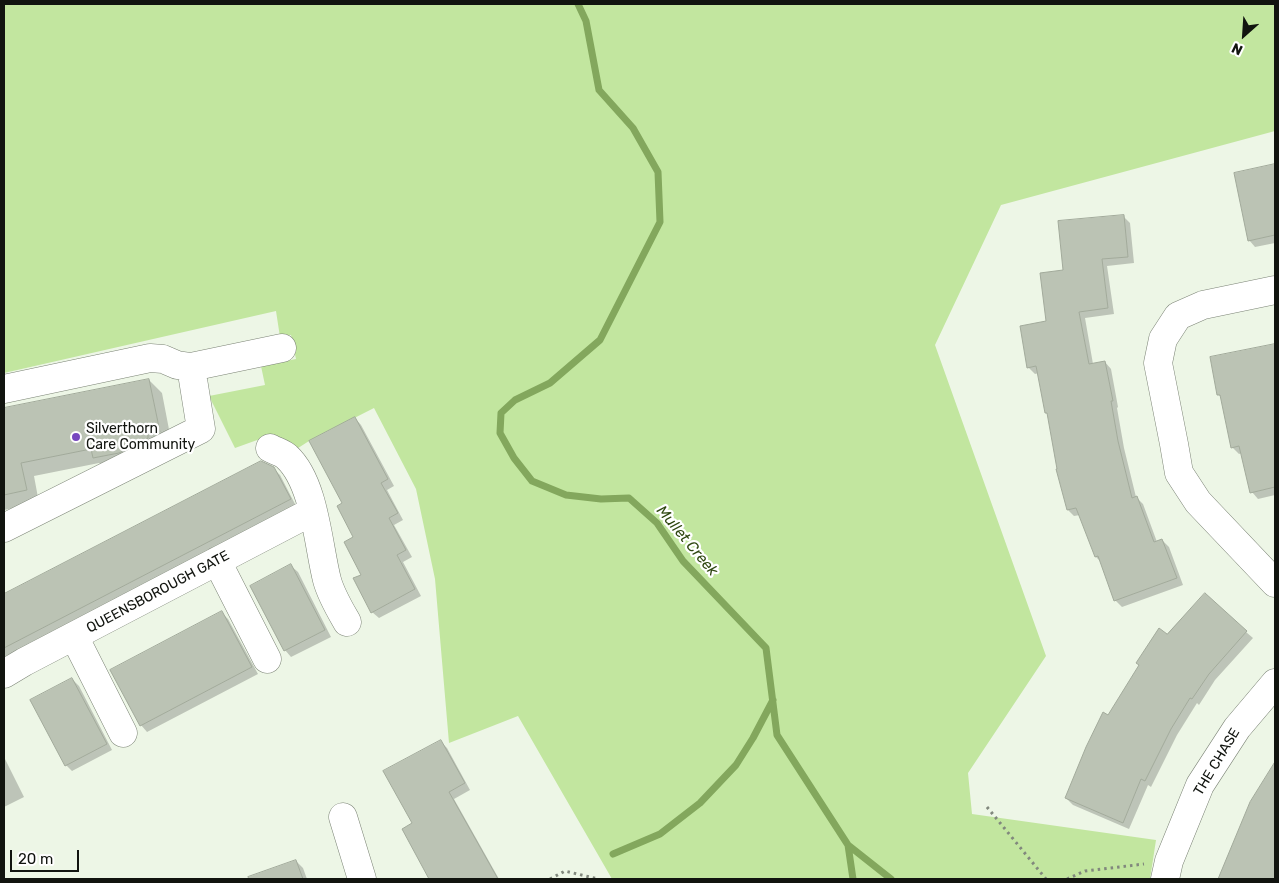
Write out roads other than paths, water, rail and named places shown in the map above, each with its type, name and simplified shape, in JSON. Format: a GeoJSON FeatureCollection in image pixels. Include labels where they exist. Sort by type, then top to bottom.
{"type":"FeatureCollection","features":[{"type":"Feature","properties":{"kind":"street"},"geometry":{"type":"LineString","coordinates":[[1275,290],[1203,306],[1178,316],[1163,339],[1158,363],[1179,473],[1198,502],[1275,584]]}},
{"type":"Feature","properties":{"kind":"street"},"geometry":{"type":"LineString","coordinates":[[4,389],[150,358],[163,359],[177,365],[191,367],[282,348]]}},
{"type":"Feature","properties":{"kind":"street"},"geometry":{"type":"LineString","coordinates":[[4,528],[201,429],[191,367]]}},
{"type":"Feature","properties":{"kind":"street"},"geometry":{"type":"LineString","coordinates":[[270,448],[286,457],[296,469],[303,483],[313,511],[327,580],[332,595],[347,622]]}},
{"type":"Feature","properties":{"kind":"street","name":"QUEENSBOROUGH GATE"},"geometry":{"type":"LineString","coordinates":[[4,674],[313,511]]}},
{"type":"Feature","properties":{"kind":"street"},"geometry":{"type":"LineString","coordinates":[[217,561],[267,659]]}},
{"type":"Feature","properties":{"kind":"street"},"geometry":{"type":"LineString","coordinates":[[74,636],[123,733]]}},
{"type":"Feature","properties":{"kind":"street","name":"THE CHASE"},"geometry":{"type":"LineString","coordinates":[[1167,870],[1200,786],[1237,728],[1275,683]]}},
{"type":"Feature","properties":{"kind":"street"},"geometry":{"type":"LineString","coordinates":[[343,817],[362,879]]}},
{"type":"Feature","properties":{"kind":"waterway","name":"Mullet Creek"},"geometry":{"type":"LineString","coordinates":[[578,4],[586,21],[599,90],[633,128],[658,172],[660,222],[600,340],[550,383],[515,400],[501,413],[500,433],[514,458],[532,481],[566,495],[601,499],[629,498],[657,523],[683,561],[766,648],[777,735],[848,845],[853,879]]}},
{"type":"Feature","properties":{"kind":"waterway"},"geometry":{"type":"LineString","coordinates":[[613,854],[660,834],[700,803],[736,765],[773,700]]}},
{"type":"Feature","properties":{"kind":"waterway"},"geometry":{"type":"LineString","coordinates":[[848,845],[891,879]]}},
{"type":"Feature","properties":{"kind":"place","name":"Silverthorn Care Community"},"geometry":{"type":"Point","coordinates":[76,437]}}]}
